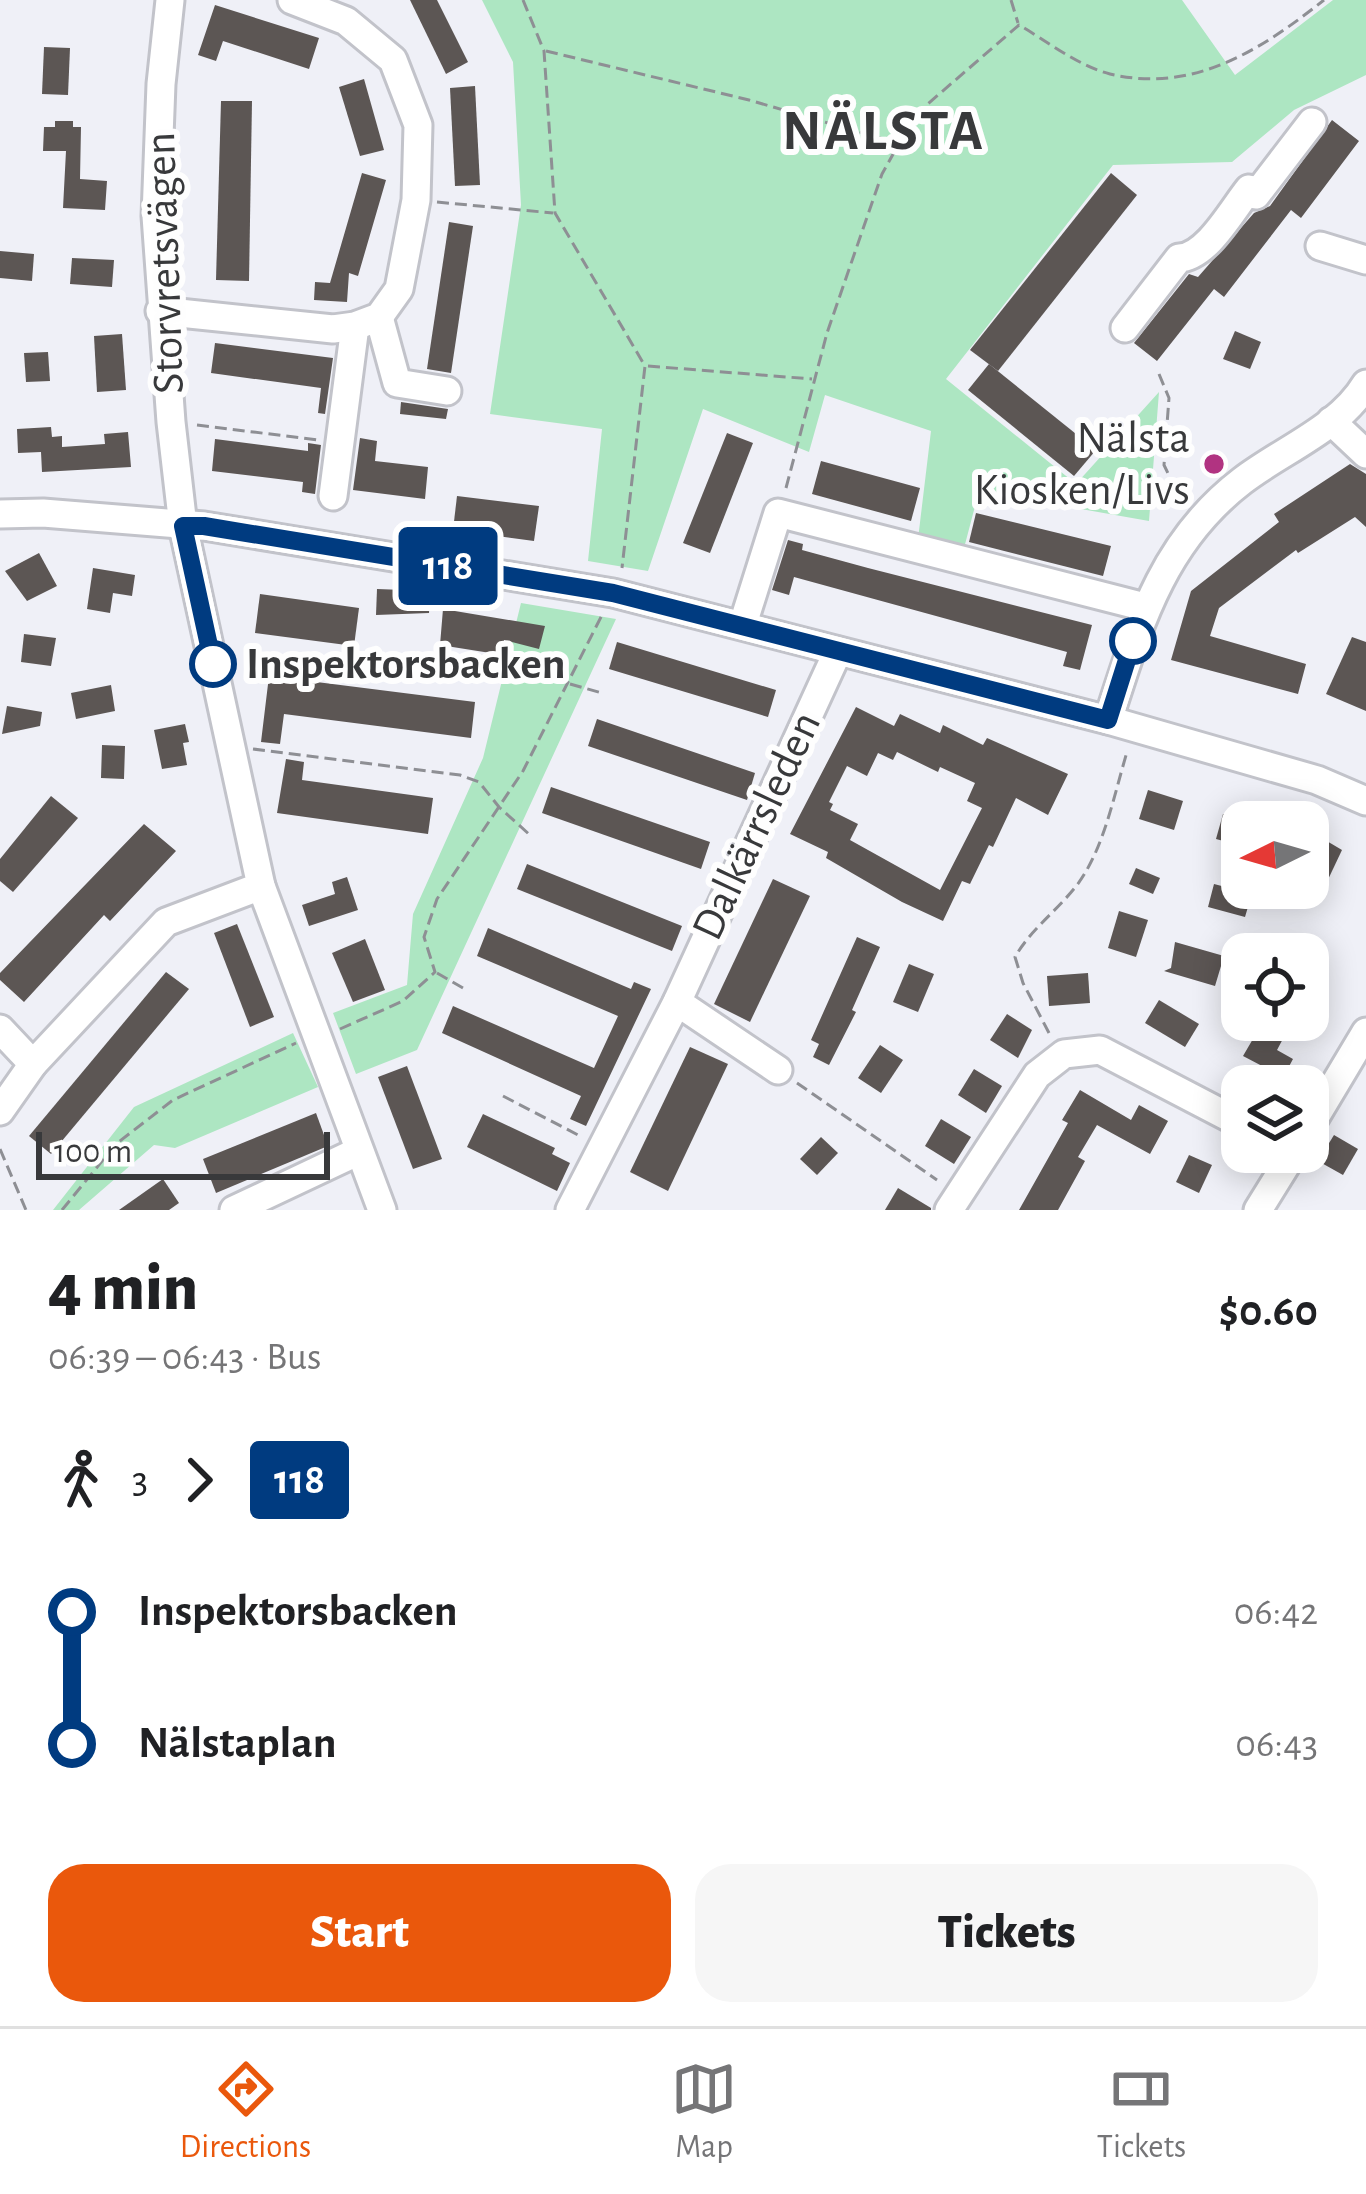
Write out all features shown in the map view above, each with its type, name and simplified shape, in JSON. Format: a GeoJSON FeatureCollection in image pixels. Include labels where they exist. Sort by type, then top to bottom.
{"type":"FeatureCollection","features":[{"type":"Feature","properties":{"kind":"street","name":"Storvretsvägen"},"geometry":{"type":"LineString","coordinates":[[170,0],[156,216],[171,422],[183,526],[260,886]]}},
{"type":"Feature","properties":{"kind":"street"},"geometry":{"type":"LineString","coordinates":[[292,0],[346,20],[393,60],[418,125],[416,200],[399,289],[367,322],[333,496]]}},
{"type":"Feature","properties":{"kind":"street"},"geometry":{"type":"LineString","coordinates":[[1125,328],[1178,257],[1187,258],[1202,247],[1312,122]]}},
{"type":"Feature","properties":{"kind":"street"},"geometry":{"type":"LineString","coordinates":[[1320,246],[1366,260]]}},
{"type":"Feature","properties":{"kind":"street"},"geometry":{"type":"LineString","coordinates":[[160,311],[333,329],[367,322]]}},
{"type":"Feature","properties":{"kind":"street"},"geometry":{"type":"LineString","coordinates":[[367,322],[397,383],[447,391]]}},
{"type":"Feature","properties":{"kind":"street"},"geometry":{"type":"LineString","coordinates":[[1121,724],[1144,607],[1192,525],[1241,482],[1331,421],[1366,384]]}},
{"type":"Feature","properties":{"kind":"street"},"geometry":{"type":"LineString","coordinates":[[1331,421],[1366,454]]}},
{"type":"Feature","properties":{"kind":"street"},"geometry":{"type":"LineString","coordinates":[[743,624],[778,513],[1144,607]]}},
{"type":"Feature","properties":{"kind":"street"},"geometry":{"type":"LineString","coordinates":[[0,514],[204,526],[613,593],[1121,724],[1317,780],[1366,801]]}},
{"type":"Feature","properties":{"kind":"street","name":"Dalkärrsleden"},"geometry":{"type":"LineString","coordinates":[[570,1210],[677,1002],[838,651]]}},
{"type":"Feature","properties":{"kind":"street"},"geometry":{"type":"LineString","coordinates":[[0,1111],[33,1064],[166,922],[260,886],[382,1210]]}},
{"type":"Feature","properties":{"kind":"street"},"geometry":{"type":"LineString","coordinates":[[677,1002],[778,1070]]}},
{"type":"Feature","properties":{"kind":"street"},"geometry":{"type":"LineString","coordinates":[[0,1028],[33,1064]]}},
{"type":"Feature","properties":{"kind":"street"},"geometry":{"type":"LineString","coordinates":[[1329,1094],[1366,1032]]}},
{"type":"Feature","properties":{"kind":"street"},"geometry":{"type":"LineString","coordinates":[[954,1202],[1037,1075],[1061,1056],[1100,1050],[1221,1113]]}},
{"type":"Feature","properties":{"kind":"street"},"geometry":{"type":"LineString","coordinates":[[234,1210],[359,1151]]}},
{"type":"Feature","properties":{"kind":"street"},"geometry":{"type":"LineString","coordinates":[[1258,1210],[1281,1173]]}},
{"type":"Feature","properties":{"kind":"path"},"geometry":{"type":"LineString","coordinates":[[464,988],[435,972],[424,937],[437,899],[523,771],[613,593],[623,563],[645,366],[555,213],[544,51],[523,0]]}},
{"type":"Feature","properties":{"kind":"path"},"geometry":{"type":"LineString","coordinates":[[1011,0],[1018,25],[1107,74],[1156,79],[1252,54],[1324,0]]}},
{"type":"Feature","properties":{"kind":"path"},"geometry":{"type":"LineString","coordinates":[[778,513],[860,229],[899,143],[915,115],[1018,25]]}},
{"type":"Feature","properties":{"kind":"path"},"geometry":{"type":"LineString","coordinates":[[544,51],[749,100],[899,143]]}},
{"type":"Feature","properties":{"kind":"path"},"geometry":{"type":"LineString","coordinates":[[416,200],[555,213]]}},
{"type":"Feature","properties":{"kind":"path"},"geometry":{"type":"LineString","coordinates":[[645,366],[813,379]]}},
{"type":"Feature","properties":{"kind":"path"},"geometry":{"type":"LineString","coordinates":[[1159,374],[1169,398],[1164,465],[1192,525]]}},
{"type":"Feature","properties":{"kind":"path"},"geometry":{"type":"LineString","coordinates":[[171,422],[340,443]]}},
{"type":"Feature","properties":{"kind":"path"},"geometry":{"type":"LineString","coordinates":[[568,683],[602,693]]}},
{"type":"Feature","properties":{"kind":"path"},"geometry":{"type":"LineString","coordinates":[[1061,1056],[1023,982],[1016,957],[1025,940],[1078,884],[1095,849],[1121,724]]}},
{"type":"Feature","properties":{"kind":"path"},"geometry":{"type":"LineString","coordinates":[[230,746],[460,776],[479,782],[531,836]]}},
{"type":"Feature","properties":{"kind":"path"},"geometry":{"type":"LineString","coordinates":[[62,1210],[116,1144],[173,1100],[316,1034],[348,1027],[403,1001],[435,972]]}},
{"type":"Feature","properties":{"kind":"path"},"geometry":{"type":"LineString","coordinates":[[778,1070],[954,1202]]}},
{"type":"Feature","properties":{"kind":"path"},"geometry":{"type":"LineString","coordinates":[[502,1096],[603,1148]]}},
{"type":"Feature","properties":{"kind":"path"},"geometry":{"type":"LineString","coordinates":[[0,1149],[26,1210]]}},
{"type":"Feature","properties":{"kind":"green space"},"geometry":{"type":"Polygon","coordinates":[[[482,0],[1182,0],[1235,75],[1333,0],[1366,0],[1366,75],[1294,110],[1232,162],[1113,165],[946,379],[1076,484],[1159,392],[1149,521],[979,491],[963,552],[918,539],[931,431],[825,395],[809,452],[703,409],[648,571],[588,561],[602,429],[490,414],[521,205],[513,62],[482,0]]]}},
{"type":"Feature","properties":{"kind":"green space"},"geometry":{"type":"Polygon","coordinates":[[[521,603],[616,619],[417,1050],[356,1074],[333,1013],[407,985],[413,914],[483,758],[521,603]]]}},
{"type":"Feature","properties":{"kind":"green space"},"geometry":{"type":"Polygon","coordinates":[[[293,1033],[318,1087],[175,1148],[154,1145],[79,1210],[53,1210],[134,1107],[293,1033]]]}},
{"type":"Feature","properties":{"kind":"building"},"geometry":{"type":"Polygon","coordinates":[[[410,0],[437,0],[468,62],[446,74],[410,0]]]}},
{"type":"Feature","properties":{"kind":"building"},"geometry":{"type":"Polygon","coordinates":[[[215,5],[319,38],[309,69],[223,41],[216,61],[198,55],[215,5]]]}},
{"type":"Feature","properties":{"kind":"building"},"geometry":{"type":"Polygon","coordinates":[[[44,47],[70,48],[68,95],[42,94],[44,47]]]}},
{"type":"Feature","properties":{"kind":"building"},"geometry":{"type":"Polygon","coordinates":[[[364,79],[384,150],[360,156],[339,87],[364,79]]]}},
{"type":"Feature","properties":{"kind":"building"},"geometry":{"type":"Polygon","coordinates":[[[475,86],[480,185],[455,186],[450,88],[475,86]]]}},
{"type":"Feature","properties":{"kind":"building"},"geometry":{"type":"Polygon","coordinates":[[[221,101],[252,101],[249,281],[216,280],[221,101]]]}},
{"type":"Feature","properties":{"kind":"building"},"geometry":{"type":"Polygon","coordinates":[[[1332,120],[1359,141],[1301,218],[1291,210],[1224,297],[1214,289],[1157,361],[1134,343],[1189,274],[1198,277],[1254,213],[1270,206],[1332,120]]]}},
{"type":"Feature","properties":{"kind":"building"},"geometry":{"type":"Polygon","coordinates":[[[55,121],[73,121],[73,127],[81,127],[80,179],[107,181],[105,210],[63,208],[66,151],[43,151],[44,127],[55,127],[55,121]]]}},
{"type":"Feature","properties":{"kind":"building"},"geometry":{"type":"Polygon","coordinates":[[[362,173],[386,180],[358,276],[349,273],[347,302],[314,300],[315,282],[330,283],[362,173]]]}},
{"type":"Feature","properties":{"kind":"building"},"geometry":{"type":"Polygon","coordinates":[[[1111,173],[1137,195],[998,371],[970,350],[1111,173]]]}},
{"type":"Feature","properties":{"kind":"building"},"geometry":{"type":"Polygon","coordinates":[[[449,222],[473,226],[451,373],[427,369],[449,222]]]}},
{"type":"Feature","properties":{"kind":"building"},"geometry":{"type":"Polygon","coordinates":[[[0,251],[34,254],[32,281],[0,278],[0,251]]]}},
{"type":"Feature","properties":{"kind":"building"},"geometry":{"type":"Polygon","coordinates":[[[72,258],[114,260],[112,287],[70,284],[72,258]]]}},
{"type":"Feature","properties":{"kind":"building"},"geometry":{"type":"Polygon","coordinates":[[[1235,331],[1261,342],[1250,369],[1223,359],[1235,331]]]}},
{"type":"Feature","properties":{"kind":"building"},"geometry":{"type":"Polygon","coordinates":[[[122,334],[126,390],[97,392],[94,336],[122,334]]]}},
{"type":"Feature","properties":{"kind":"building"},"geometry":{"type":"Polygon","coordinates":[[[215,343],[333,358],[325,414],[318,413],[321,388],[211,373],[215,343]]]}},
{"type":"Feature","properties":{"kind":"building"},"geometry":{"type":"Polygon","coordinates":[[[48,352],[50,381],[26,382],[24,353],[48,352]]]}},
{"type":"Feature","properties":{"kind":"building"},"geometry":{"type":"Polygon","coordinates":[[[989,364],[1096,450],[1074,476],[968,390],[989,364]]]}},
{"type":"Feature","properties":{"kind":"building"},"geometry":{"type":"Polygon","coordinates":[[[401,402],[448,409],[446,419],[400,414],[401,402]]]}},
{"type":"Feature","properties":{"kind":"building"},"geometry":{"type":"Polygon","coordinates":[[[51,427],[52,437],[62,436],[62,447],[105,444],[104,434],[128,432],[131,467],[42,472],[41,452],[18,453],[17,429],[51,427]]]}},
{"type":"Feature","properties":{"kind":"building"},"geometry":{"type":"Polygon","coordinates":[[[727,433],[753,443],[710,553],[683,543],[727,433]]]}},
{"type":"Feature","properties":{"kind":"building"},"geometry":{"type":"Polygon","coordinates":[[[360,438],[377,441],[375,461],[428,467],[425,499],[353,490],[360,438]]]}},
{"type":"Feature","properties":{"kind":"building"},"geometry":{"type":"Polygon","coordinates":[[[215,439],[308,451],[308,443],[321,445],[315,494],[302,492],[303,482],[212,471],[215,439]]]}},
{"type":"Feature","properties":{"kind":"building"},"geometry":{"type":"Polygon","coordinates":[[[821,461],[920,488],[911,521],[812,494],[821,461]]]}},
{"type":"Feature","properties":{"kind":"building"},"geometry":{"type":"Polygon","coordinates":[[[1350,464],[1366,474],[1366,527],[1355,517],[1296,550],[1219,608],[1210,636],[1306,664],[1298,694],[1171,660],[1191,591],[1279,522],[1274,514],[1350,464]]]}},
{"type":"Feature","properties":{"kind":"building"},"geometry":{"type":"Polygon","coordinates":[[[457,496],[539,506],[534,541],[453,530],[457,496]]]}},
{"type":"Feature","properties":{"kind":"building"},"geometry":{"type":"Polygon","coordinates":[[[976,513],[1111,546],[1103,576],[969,542],[976,513]]]}},
{"type":"Feature","properties":{"kind":"building"},"geometry":{"type":"Polygon","coordinates":[[[788,540],[803,544],[802,550],[1092,625],[1080,670],[1063,666],[1067,652],[794,577],[789,595],[772,590],[788,540]]]}},
{"type":"Feature","properties":{"kind":"building"},"geometry":{"type":"Polygon","coordinates":[[[39,553],[57,586],[27,601],[5,571],[39,553]]]}},
{"type":"Feature","properties":{"kind":"building"},"geometry":{"type":"Polygon","coordinates":[[[93,568],[135,575],[132,596],[113,593],[110,613],[87,609],[93,568]]]}},
{"type":"Feature","properties":{"kind":"building"},"geometry":{"type":"Polygon","coordinates":[[[377,589],[430,591],[429,613],[376,615],[377,589]]]}},
{"type":"Feature","properties":{"kind":"building"},"geometry":{"type":"Polygon","coordinates":[[[260,594],[359,608],[354,646],[255,633],[260,594]]]}},
{"type":"Feature","properties":{"kind":"building"},"geometry":{"type":"Polygon","coordinates":[[[443,609],[545,626],[539,649],[504,640],[503,655],[440,645],[443,609]]]}},
{"type":"Feature","properties":{"kind":"building"},"geometry":{"type":"Polygon","coordinates":[[[24,634],[56,638],[51,666],[21,662],[24,634]]]}},
{"type":"Feature","properties":{"kind":"building"},"geometry":{"type":"Polygon","coordinates":[[[1352,637],[1366,642],[1366,711],[1326,694],[1352,637]]]}},
{"type":"Feature","properties":{"kind":"building"},"geometry":{"type":"Polygon","coordinates":[[[617,642],[776,690],[768,717],[609,669],[617,642]]]}},
{"type":"Feature","properties":{"kind":"building"},"geometry":{"type":"Polygon","coordinates":[[[269,676],[475,702],[471,738],[284,714],[280,744],[261,742],[269,676]]]}},
{"type":"Feature","properties":{"kind":"building"},"geometry":{"type":"Polygon","coordinates":[[[111,685],[115,711],[76,719],[71,693],[111,685]]]}},
{"type":"Feature","properties":{"kind":"building"},"geometry":{"type":"Polygon","coordinates":[[[7,706],[42,712],[40,726],[2,734],[7,706]]]}},
{"type":"Feature","properties":{"kind":"building"},"geometry":{"type":"Polygon","coordinates":[[[856,707],[894,726],[900,714],[940,733],[943,725],[983,745],[987,738],[1068,774],[1048,815],[1016,798],[993,847],[989,845],[970,884],[962,881],[943,921],[902,902],[826,858],[828,852],[790,834],[856,707]],[[897,752],[893,760],[878,753],[867,776],[847,766],[829,802],[833,804],[830,810],[858,824],[850,840],[940,890],[982,808],[967,801],[975,783],[940,767],[938,772],[897,752]]]}},
{"type":"Feature","properties":{"kind":"building"},"geometry":{"type":"Polygon","coordinates":[[[597,719],[755,773],[747,800],[588,746],[597,719]]]}},
{"type":"Feature","properties":{"kind":"building"},"geometry":{"type":"Polygon","coordinates":[[[185,724],[187,765],[162,769],[154,730],[185,724]]]}},
{"type":"Feature","properties":{"kind":"building"},"geometry":{"type":"Polygon","coordinates":[[[102,745],[125,746],[124,779],[101,778],[102,745]]]}},
{"type":"Feature","properties":{"kind":"building"},"geometry":{"type":"Polygon","coordinates":[[[286,759],[304,762],[302,780],[433,798],[428,834],[277,813],[286,759]]]}},
{"type":"Feature","properties":{"kind":"building"},"geometry":{"type":"Polygon","coordinates":[[[551,787],[710,842],[701,869],[542,813],[551,787]]]}},
{"type":"Feature","properties":{"kind":"building"},"geometry":{"type":"Polygon","coordinates":[[[1148,790],[1183,801],[1174,830],[1139,819],[1148,790]]]}},
{"type":"Feature","properties":{"kind":"building"},"geometry":{"type":"Polygon","coordinates":[[[51,796],[78,818],[13,892],[0,881],[0,859],[51,796]]]}},
{"type":"Feature","properties":{"kind":"building"},"geometry":{"type":"Polygon","coordinates":[[[144,824],[176,851],[110,921],[104,915],[24,1002],[0,980],[0,973],[144,824]]]}},
{"type":"Feature","properties":{"kind":"building"},"geometry":{"type":"Polygon","coordinates":[[[1329,842],[1342,850],[1329,877],[1329,842]]]}},
{"type":"Feature","properties":{"kind":"building"},"geometry":{"type":"Polygon","coordinates":[[[527,864],[682,926],[672,951],[517,889],[527,864]]]}},
{"type":"Feature","properties":{"kind":"building"},"geometry":{"type":"Polygon","coordinates":[[[1136,868],[1160,878],[1153,894],[1129,884],[1136,868]]]}},
{"type":"Feature","properties":{"kind":"building"},"geometry":{"type":"Polygon","coordinates":[[[347,877],[358,910],[309,926],[302,905],[335,894],[332,882],[347,877]]]}},
{"type":"Feature","properties":{"kind":"building"},"geometry":{"type":"Polygon","coordinates":[[[773,879],[810,896],[750,1022],[714,1004],[773,879]]]}},
{"type":"Feature","properties":{"kind":"building"},"geometry":{"type":"Polygon","coordinates":[[[1214,884],[1221,886],[1221,909],[1247,909],[1245,917],[1208,907],[1214,884]]]}},
{"type":"Feature","properties":{"kind":"building"},"geometry":{"type":"Polygon","coordinates":[[[1119,911],[1148,920],[1136,957],[1108,948],[1119,911]]]}},
{"type":"Feature","properties":{"kind":"building"},"geometry":{"type":"Polygon","coordinates":[[[237,924],[274,1017],[250,1027],[214,933],[237,924]]]}},
{"type":"Feature","properties":{"kind":"building"},"geometry":{"type":"Polygon","coordinates":[[[488,928],[631,989],[634,982],[651,989],[586,1126],[570,1119],[581,1096],[442,1033],[453,1006],[594,1068],[618,1016],[477,956],[488,928]]]}},
{"type":"Feature","properties":{"kind":"building"},"geometry":{"type":"Polygon","coordinates":[[[857,937],[880,947],[852,1010],[856,1012],[829,1065],[813,1057],[819,1044],[811,1040],[857,937]]]}},
{"type":"Feature","properties":{"kind":"building"},"geometry":{"type":"Polygon","coordinates":[[[365,939],[385,990],[353,1002],[332,953],[365,939]]]}},
{"type":"Feature","properties":{"kind":"building"},"geometry":{"type":"Polygon","coordinates":[[[1175,942],[1221,955],[1215,986],[1164,971],[1171,968],[1175,942]]]}},
{"type":"Feature","properties":{"kind":"building"},"geometry":{"type":"Polygon","coordinates":[[[909,964],[934,974],[918,1012],[893,1002],[909,964]]]}},
{"type":"Feature","properties":{"kind":"building"},"geometry":{"type":"Polygon","coordinates":[[[166,972],[189,989],[51,1154],[29,1136],[166,972]]]}},
{"type":"Feature","properties":{"kind":"building"},"geometry":{"type":"Polygon","coordinates":[[[1088,973],[1090,1003],[1049,1006],[1047,976],[1088,973]]]}},
{"type":"Feature","properties":{"kind":"building"},"geometry":{"type":"Polygon","coordinates":[[[1159,1000],[1199,1024],[1185,1047],[1145,1023],[1159,1000]]]}},
{"type":"Feature","properties":{"kind":"building"},"geometry":{"type":"Polygon","coordinates":[[[1007,1014],[1032,1030],[1018,1058],[990,1040],[1007,1014]]]}},
{"type":"Feature","properties":{"kind":"building"},"geometry":{"type":"Polygon","coordinates":[[[1252,1041],[1282,1041],[1277,1050],[1293,1059],[1290,1065],[1260,1065],[1243,1056],[1252,1041]]]}},
{"type":"Feature","properties":{"kind":"building"},"geometry":{"type":"Polygon","coordinates":[[[880,1045],[903,1060],[881,1093],[858,1078],[880,1045]]]}},
{"type":"Feature","properties":{"kind":"building"},"geometry":{"type":"Polygon","coordinates":[[[690,1047],[728,1064],[668,1191],[630,1172],[690,1047]]]}},
{"type":"Feature","properties":{"kind":"building"},"geometry":{"type":"Polygon","coordinates":[[[407,1066],[442,1159],[413,1169],[378,1077],[407,1066]]]}},
{"type":"Feature","properties":{"kind":"building"},"geometry":{"type":"Polygon","coordinates":[[[974,1069],[1002,1086],[986,1113],[958,1095],[974,1069]]]}},
{"type":"Feature","properties":{"kind":"building"},"geometry":{"type":"Polygon","coordinates":[[[1080,1090],[1131,1120],[1139,1105],[1168,1121],[1150,1154],[1097,1125],[1078,1157],[1085,1161],[1058,1210],[1019,1210],[1068,1123],[1062,1120],[1080,1090]]]}},
{"type":"Feature","properties":{"kind":"building"},"geometry":{"type":"Polygon","coordinates":[[[316,1113],[328,1146],[216,1193],[203,1159],[316,1113]]]}},
{"type":"Feature","properties":{"kind":"building"},"geometry":{"type":"Polygon","coordinates":[[[483,1114],[555,1148],[552,1154],[570,1163],[557,1191],[467,1147],[483,1114]]]}},
{"type":"Feature","properties":{"kind":"building"},"geometry":{"type":"Polygon","coordinates":[[[941,1119],[971,1137],[954,1164],[925,1146],[941,1119]]]}},
{"type":"Feature","properties":{"kind":"building"},"geometry":{"type":"Polygon","coordinates":[[[1334,1135],[1358,1149],[1343,1175],[1329,1167],[1329,1143],[1334,1135]]]}},
{"type":"Feature","properties":{"kind":"building"},"geometry":{"type":"Polygon","coordinates":[[[821,1137],[838,1153],[817,1175],[800,1159],[821,1137]]]}},
{"type":"Feature","properties":{"kind":"building"},"geometry":{"type":"Polygon","coordinates":[[[1189,1155],[1212,1165],[1199,1193],[1176,1182],[1189,1155]]]}},
{"type":"Feature","properties":{"kind":"building"},"geometry":{"type":"Polygon","coordinates":[[[163,1179],[179,1203],[169,1210],[119,1210],[163,1179]]]}},
{"type":"Feature","properties":{"kind":"building"},"geometry":{"type":"Polygon","coordinates":[[[898,1188],[931,1208],[931,1210],[885,1210],[898,1188]]]}},
{"type":"Feature","properties":{"kind":"bus line","name":"118"},"geometry":{"type":"LineString","coordinates":[[213,664],[183,526],[613,593],[1108,720],[1133,641]]}},
{"type":"Feature","properties":{"kind":"place","name":"Nälsta Kiosken/Livs"},"geometry":{"type":"Point","coordinates":[1214,464]}},
{"type":"Feature","properties":{"kind":"place","name":"Inspektorsbacken"},"geometry":{"type":"Point","coordinates":[213,664]}},
{"type":"Feature","properties":{"kind":"district","name":"NÄLSTA"},"geometry":{"type":"Point","coordinates":[884,131]}}]}
